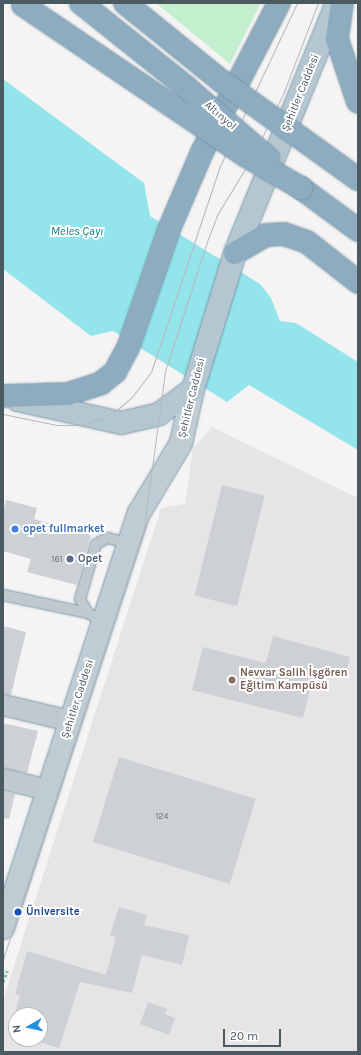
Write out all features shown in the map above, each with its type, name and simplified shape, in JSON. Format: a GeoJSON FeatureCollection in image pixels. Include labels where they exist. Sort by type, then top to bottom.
{"type":"FeatureCollection","features":[{"type":"Feature","properties":{"kind":"highway"},"geometry":{"type":"LineString","coordinates":[[20,3],[246,156],[301,188]]}},
{"type":"Feature","properties":{"kind":"highway","name":"Altınyol"},"geometry":{"type":"LineString","coordinates":[[81,3],[185,86],[301,188],[358,230]]}},
{"type":"Feature","properties":{"kind":"highway"},"geometry":{"type":"LineString","coordinates":[[125,3],[220,80],[358,179]]}},
{"type":"Feature","properties":{"kind":"highway"},"geometry":{"type":"LineString","coordinates":[[3,396],[68,394],[88,389],[101,383],[115,372],[128,348],[170,226],[202,152],[279,3]]}},
{"type":"Feature","properties":{"kind":"highway"},"geometry":{"type":"LineString","coordinates":[[342,3],[337,39],[358,102]]}},
{"type":"Feature","properties":{"kind":"highway"},"geometry":{"type":"LineString","coordinates":[[235,253],[266,235],[284,234],[307,242],[358,282]]}},
{"type":"Feature","properties":{"kind":"main road","name":"Şehitler Caddesi"},"geometry":{"type":"LineString","coordinates":[[193,389],[235,253],[337,3]]}},
{"type":"Feature","properties":{"kind":"main road"},"geometry":{"type":"LineString","coordinates":[[3,396],[121,423],[159,414],[193,389]]}},
{"type":"Feature","properties":{"kind":"street","name":"Şehitler Caddesi"},"geometry":{"type":"LineString","coordinates":[[3,928],[70,721],[95,618],[130,544],[149,493],[165,472],[181,443],[193,389]]}},
{"type":"Feature","properties":{"kind":"street"},"geometry":{"type":"LineString","coordinates":[[3,706],[70,721]]}},
{"type":"Feature","properties":{"kind":"street"},"geometry":{"type":"LineString","coordinates":[[3,779],[48,790]]}},
{"type":"Feature","properties":{"kind":"lane"},"geometry":{"type":"LineString","coordinates":[[95,618],[80,599],[96,544],[108,538],[130,544]]}},
{"type":"Feature","properties":{"kind":"lane"},"geometry":{"type":"LineString","coordinates":[[3,595],[95,618]]}},
{"type":"Feature","properties":{"kind":"path"},"geometry":{"type":"LineString","coordinates":[[3,982],[8,971]]}},
{"type":"Feature","properties":{"kind":"shaded area","name":"Nevvar Salih İşgören Eğitim Kampüsü"},"geometry":{"type":"Polygon","coordinates":[[[212,427],[358,498],[358,1052],[3,1052],[3,1000],[161,508],[185,504],[193,448],[212,427]]]}},
{"type":"Feature","properties":{"kind":"green space"},"geometry":{"type":"Polygon","coordinates":[[[156,3],[261,3],[230,64],[156,3]]]}},
{"type":"Feature","properties":{"kind":"water","name":"Meles Çayı"},"geometry":{"type":"Polygon","coordinates":[[[3,79],[144,183],[150,216],[260,284],[271,298],[280,321],[296,323],[358,362],[358,450],[249,385],[227,402],[113,331],[91,336],[3,269],[3,79]]]}},
{"type":"Feature","properties":{"kind":"building"},"geometry":{"type":"Polygon","coordinates":[[[222,485],[265,496],[237,606],[194,596],[222,485]]]}},
{"type":"Feature","properties":{"kind":"building"},"geometry":{"type":"Polygon","coordinates":[[[6,500],[37,508],[34,519],[91,535],[77,585],[27,572],[31,559],[3,551],[3,512],[6,500]]]}},
{"type":"Feature","properties":{"kind":"building"},"geometry":{"type":"Polygon","coordinates":[[[3,626],[26,632],[11,695],[3,694],[3,626]]]}},
{"type":"Feature","properties":{"kind":"building"},"geometry":{"type":"Polygon","coordinates":[[[273,636],[350,657],[345,677],[315,669],[303,718],[192,690],[203,647],[266,663],[273,636]]]}},
{"type":"Feature","properties":{"kind":"building"},"geometry":{"type":"Polygon","coordinates":[[[3,723],[38,731],[27,773],[3,768],[3,723]]]}},
{"type":"Feature","properties":{"kind":"building"},"geometry":{"type":"Polygon","coordinates":[[[119,757],[256,799],[230,884],[93,842],[119,757]]]}},
{"type":"Feature","properties":{"kind":"building"},"geometry":{"type":"Polygon","coordinates":[[[3,791],[15,794],[9,819],[3,818],[3,791]]]}},
{"type":"Feature","properties":{"kind":"building"},"geometry":{"type":"Polygon","coordinates":[[[119,907],[147,915],[144,925],[189,935],[182,965],[142,955],[132,993],[80,982],[59,1048],[48,1045],[48,1007],[17,1007],[20,995],[15,994],[27,951],[106,975],[116,937],[110,935],[119,907]]]}},
{"type":"Feature","properties":{"kind":"building"},"geometry":{"type":"Polygon","coordinates":[[[148,1002],[167,1009],[165,1014],[175,1018],[169,1035],[140,1024],[148,1002]]]}},
{"type":"Feature","properties":{"kind":"tram line"},"geometry":{"type":"LineString","coordinates":[[3,414],[57,425],[81,425],[100,419],[118,409],[132,397],[151,372],[220,166],[297,3]]}},
{"type":"Feature","properties":{"kind":"tram line"},"geometry":{"type":"LineString","coordinates":[[3,959],[144,527],[165,371],[208,239],[217,215],[253,156],[283,94],[318,3]]}},
{"type":"Feature","properties":{"kind":"place","name":"opet fullmarket"},"geometry":{"type":"Point","coordinates":[15,529]}},
{"type":"Feature","properties":{"kind":"place","name":"Opet"},"geometry":{"type":"Point","coordinates":[70,559]}},
{"type":"Feature","properties":{"kind":"place","name":"Nevvar Salih İşgören Eğitim Kampüsü"},"geometry":{"type":"Point","coordinates":[232,680]}},
{"type":"Feature","properties":{"kind":"place","name":"Üniversite"},"geometry":{"type":"Point","coordinates":[18,912]}}]}
